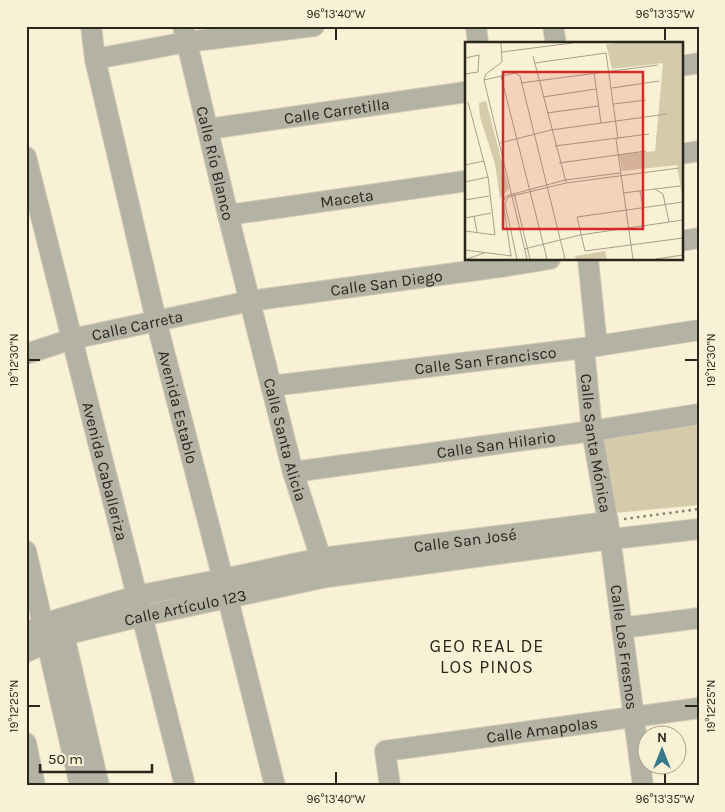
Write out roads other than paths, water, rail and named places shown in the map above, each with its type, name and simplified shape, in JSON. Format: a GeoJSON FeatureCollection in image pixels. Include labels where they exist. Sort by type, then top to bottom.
{"type":"FeatureCollection","features":[{"type":"Feature","properties":{"kind":"street","name":"Avenida Establo"},"geometry":{"type":"LineString","coordinates":[[91,26],[95,59],[156,320],[275,786]]}},
{"type":"Feature","properties":{"kind":"street"},"geometry":{"type":"LineString","coordinates":[[95,59],[185,34],[314,26]]}},
{"type":"Feature","properties":{"kind":"street"},"geometry":{"type":"LineString","coordinates":[[476,26],[478,42]]}},
{"type":"Feature","properties":{"kind":"street"},"geometry":{"type":"LineString","coordinates":[[553,26],[556,42]]}},
{"type":"Feature","properties":{"kind":"street","name":"Calle Río Blanco"},"geometry":{"type":"LineString","coordinates":[[185,34],[250,301]]}},
{"type":"Feature","properties":{"kind":"street"},"geometry":{"type":"LineString","coordinates":[[682,66],[699,63]]}},
{"type":"Feature","properties":{"kind":"street","name":"Calle Carretilla"},"geometry":{"type":"LineString","coordinates":[[208,130],[465,92]]}},
{"type":"Feature","properties":{"kind":"street"},"geometry":{"type":"LineString","coordinates":[[682,154],[699,151]]}},
{"type":"Feature","properties":{"kind":"street","name":"Avenida Caballeriza"},"geometry":{"type":"LineString","coordinates":[[26,157],[185,786]]}},
{"type":"Feature","properties":{"kind":"street","name":"Maceta"},"geometry":{"type":"LineString","coordinates":[[228,215],[465,181]]}},
{"type":"Feature","properties":{"kind":"street"},"geometry":{"type":"LineString","coordinates":[[682,240],[699,238]]}},
{"type":"Feature","properties":{"kind":"street","name":"Calle San Diego"},"geometry":{"type":"LineString","coordinates":[[250,301],[506,262],[535,260]]}},
{"type":"Feature","properties":{"kind":"street","name":"Calle Santa Mónica"},"geometry":{"type":"LineString","coordinates":[[588,260],[592,431],[609,531]]}},
{"type":"Feature","properties":{"kind":"street","name":"Calle Carreta"},"geometry":{"type":"LineString","coordinates":[[26,354],[72,339],[250,301]]}},
{"type":"Feature","properties":{"kind":"street","name":"Calle Santa Alicia"},"geometry":{"type":"LineString","coordinates":[[250,301],[293,472],[324,568]]}},
{"type":"Feature","properties":{"kind":"street","name":"Calle San Francisco"},"geometry":{"type":"LineString","coordinates":[[272,386],[590,347],[699,330]]}},
{"type":"Feature","properties":{"kind":"street","name":"Calle San Hilario"},"geometry":{"type":"LineString","coordinates":[[293,472],[592,431],[699,414]]}},
{"type":"Feature","properties":{"kind":"street","name":"Calle San José"},"geometry":{"type":"LineString","coordinates":[[324,568],[609,531],[699,529]]}},
{"type":"Feature","properties":{"kind":"street","name":"Calle Los Fresnos"},"geometry":{"type":"LineString","coordinates":[[609,531],[643,786]]}},
{"type":"Feature","properties":{"kind":"street"},"geometry":{"type":"LineString","coordinates":[[26,550],[47,631],[80,786]]}},
{"type":"Feature","properties":{"kind":"street","name":"Calle Artículo 123"},"geometry":{"type":"LineString","coordinates":[[47,631],[142,616],[225,589],[324,568]]}},
{"type":"Feature","properties":{"kind":"street","name":"Calle Artículo 123"},"geometry":{"type":"LineString","coordinates":[[47,631],[136,596],[225,589]]}},
{"type":"Feature","properties":{"kind":"street"},"geometry":{"type":"LineString","coordinates":[[622,628],[699,618]]}},
{"type":"Feature","properties":{"kind":"street"},"geometry":{"type":"LineString","coordinates":[[26,652],[47,631]]}},
{"type":"Feature","properties":{"kind":"street"},"geometry":{"type":"LineString","coordinates":[[47,631],[99,786]]}},
{"type":"Feature","properties":{"kind":"street","name":"Calle Amapolas"},"geometry":{"type":"LineString","coordinates":[[390,786],[385,751],[699,708]]}},
{"type":"Feature","properties":{"kind":"street"},"geometry":{"type":"LineString","coordinates":[[26,742],[35,786]]}},
{"type":"Feature","properties":{"kind":"district","name":"GEO REAL DE LOS PINOS"},"geometry":{"type":"Point","coordinates":[487,656]}}]}
